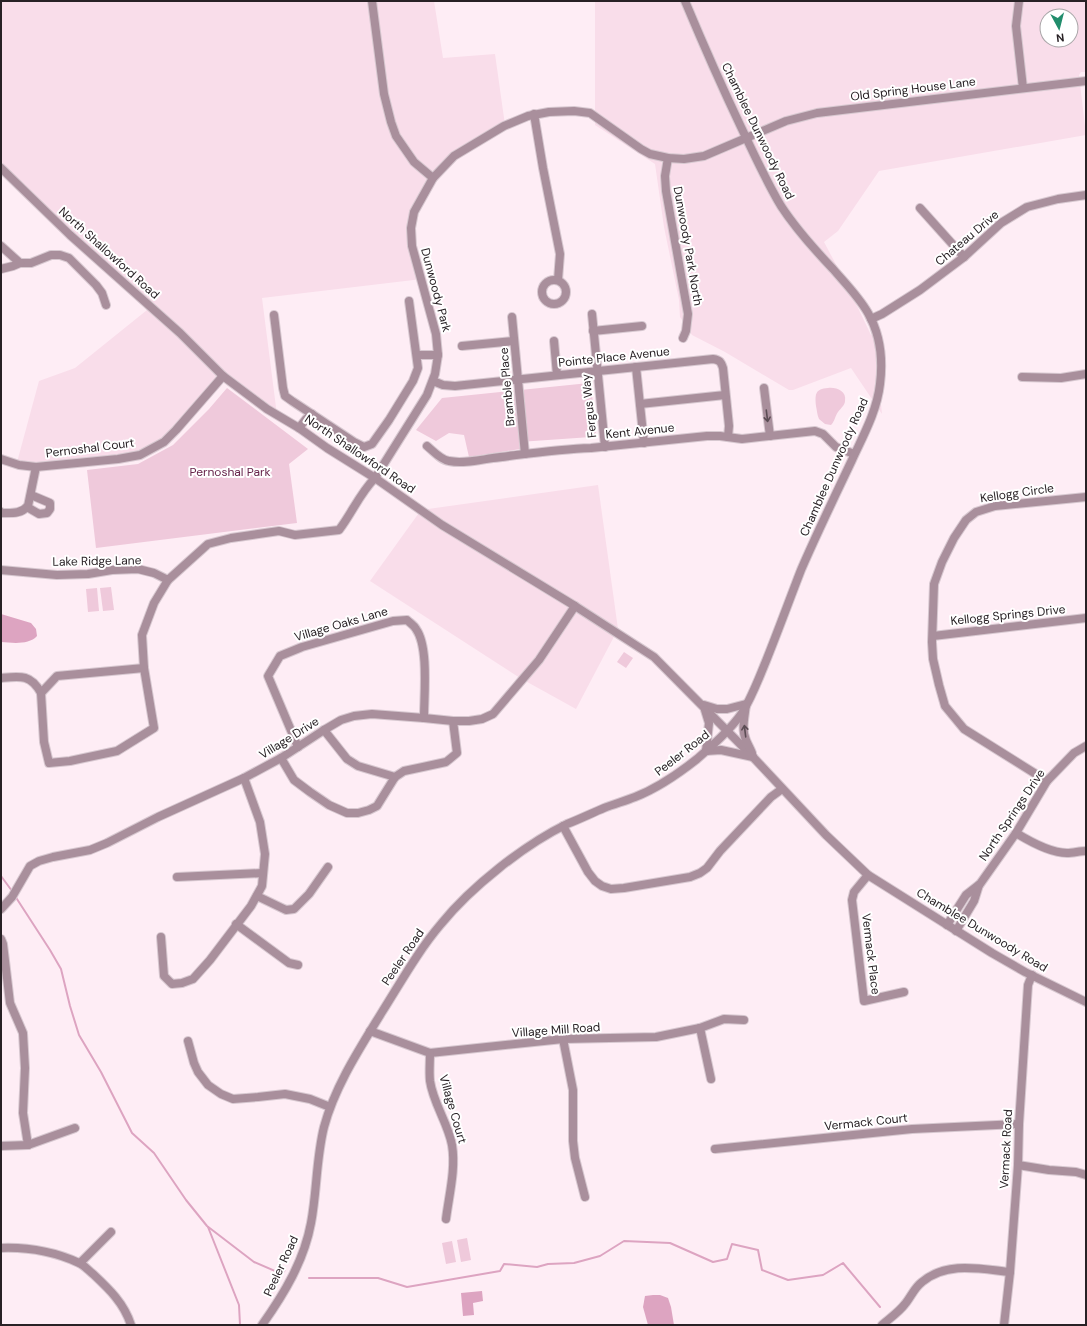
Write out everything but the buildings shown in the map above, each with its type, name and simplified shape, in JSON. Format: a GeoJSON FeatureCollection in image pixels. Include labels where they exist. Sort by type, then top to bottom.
{"type":"FeatureCollection","features":[{"type":"Feature","properties":{"kind":"street"},"geometry":{"type":"LineString","coordinates":[[372,1],[384,94],[391,122],[396,136],[414,162],[433,178]]}},
{"type":"Feature","properties":{"kind":"street","name":"Chamblee Dunwoody Road"},"geometry":{"type":"LineString","coordinates":[[685,1],[746,138],[783,209],[801,233],[853,292],[867,311],[880,348],[880,383],[877,400],[871,418],[803,566],[780,627],[746,704],[728,731]]}},
{"type":"Feature","properties":{"kind":"street"},"geometry":{"type":"LineString","coordinates":[[1019,1],[1016,26],[1023,88]]}},
{"type":"Feature","properties":{"kind":"street","name":"Old Spring House Lane"},"geometry":{"type":"LineString","coordinates":[[746,138],[786,121],[817,113],[1086,81]]}},
{"type":"Feature","properties":{"kind":"street","name":"Dunwoody Park"},"geometry":{"type":"LineString","coordinates":[[375,478],[427,395],[437,367],[438,355],[436,334],[412,246],[411,228],[414,212],[433,178],[454,156],[504,126],[534,114],[549,112],[574,111],[590,113],[641,149],[650,154],[668,158],[697,158],[746,138]]}},
{"type":"Feature","properties":{"kind":"street"},"geometry":{"type":"LineString","coordinates":[[534,114],[560,254],[558,280]]}},
{"type":"Feature","properties":{"kind":"street","name":"Dunwoody Park North"},"geometry":{"type":"LineString","coordinates":[[668,158],[665,176],[666,191],[688,314],[686,331],[683,338]]}},
{"type":"Feature","properties":{"kind":"street","name":"North Shallowford Road"},"geometry":{"type":"LineString","coordinates":[[1,168],[43,210],[180,333],[223,376],[268,410],[299,428],[327,448],[375,478],[442,525],[575,606],[654,657],[728,731]]}},
{"type":"Feature","properties":{"kind":"street","name":"Chateau Drive"},"geometry":{"type":"LineString","coordinates":[[871,319],[882,314],[920,290],[964,257],[1001,223],[1027,206],[1058,199],[1086,196]]}},
{"type":"Feature","properties":{"kind":"street"},"geometry":{"type":"LineString","coordinates":[[920,208],[964,257]]}},
{"type":"Feature","properties":{"kind":"street"},"geometry":{"type":"LineString","coordinates":[[1,246],[20,264]]}},
{"type":"Feature","properties":{"kind":"street"},"geometry":{"type":"LineString","coordinates":[[1,269],[31,263],[51,255],[60,255],[69,258],[96,285],[102,293],[106,305]]}},
{"type":"Feature","properties":{"kind":"street"},"geometry":{"type":"LineString","coordinates":[[274,315],[281,380],[285,396],[354,442],[364,447],[372,444],[389,420],[413,381],[418,368],[409,301]]}},
{"type":"Feature","properties":{"kind":"street","name":"Fergus Way"},"geometry":{"type":"LineString","coordinates":[[592,314],[605,447]]}},
{"type":"Feature","properties":{"kind":"street","name":"Bramble Place"},"geometry":{"type":"LineString","coordinates":[[512,317],[525,454]]}},
{"type":"Feature","properties":{"kind":"street"},"geometry":{"type":"LineString","coordinates":[[593,331],[642,326]]}},
{"type":"Feature","properties":{"kind":"street"},"geometry":{"type":"LineString","coordinates":[[462,346],[514,340]]}},
{"type":"Feature","properties":{"kind":"street"},"geometry":{"type":"LineString","coordinates":[[554,341],[557,375]]}},
{"type":"Feature","properties":{"kind":"street"},"geometry":{"type":"LineString","coordinates":[[417,355],[438,355]]}},
{"type":"Feature","properties":{"kind":"street","name":"Pointe Place Avenue"},"geometry":{"type":"LineString","coordinates":[[433,381],[444,385],[455,386],[713,359],[720,361],[723,368],[729,426],[728,437]]}},
{"type":"Feature","properties":{"kind":"street"},"geometry":{"type":"LineString","coordinates":[[636,367],[644,443]]}},
{"type":"Feature","properties":{"kind":"street"},"geometry":{"type":"LineString","coordinates":[[1022,377],[1061,378],[1086,374]]}},
{"type":"Feature","properties":{"kind":"street","name":"Pernoshal Court"},"geometry":{"type":"LineString","coordinates":[[1,459],[19,465],[36,467],[99,462],[140,455],[164,442],[223,376]]}},
{"type":"Feature","properties":{"kind":"street"},"geometry":{"type":"LineString","coordinates":[[765,392],[770,436]]}},
{"type":"Feature","properties":{"kind":"street"},"geometry":{"type":"LineString","coordinates":[[640,404],[725,395]]}},
{"type":"Feature","properties":{"kind":"street"},"geometry":{"type":"LineString","coordinates":[[299,428],[312,414]]}},
{"type":"Feature","properties":{"kind":"street","name":"Kent Avenue"},"geometry":{"type":"LineString","coordinates":[[427,446],[444,460],[450,462],[465,462],[525,454],[707,436],[742,439],[815,431],[823,434],[836,447],[854,454]]}},
{"type":"Feature","properties":{"kind":"street"},"geometry":{"type":"LineString","coordinates":[[1,513],[19,512],[27,507],[30,502],[36,467]]}},
{"type":"Feature","properties":{"kind":"street"},"geometry":{"type":"LineString","coordinates":[[1,678],[20,676],[36,683],[41,693],[44,742],[48,763],[70,761],[117,751],[154,728],[144,668],[142,635],[154,603],[168,580],[208,544],[231,538],[279,531],[295,535],[339,530],[367,486],[375,478]]}},
{"type":"Feature","properties":{"kind":"street"},"geometry":{"type":"LineString","coordinates":[[27,507],[40,514],[47,513],[50,509],[50,503],[31,495]]}},
{"type":"Feature","properties":{"kind":"street","name":"Kellogg Circle"},"geometry":{"type":"LineString","coordinates":[[1047,781],[964,729],[945,706],[938,685],[933,659],[932,605],[934,584],[942,562],[954,538],[966,520],[976,512],[995,506],[1086,497]]}},
{"type":"Feature","properties":{"kind":"street","name":"Lake Ridge Lane"},"geometry":{"type":"LineString","coordinates":[[1,570],[57,575],[88,574],[112,570],[138,569],[154,573],[168,580]]}},
{"type":"Feature","properties":{"kind":"street","name":"Village Drive"},"geometry":{"type":"LineString","coordinates":[[1,909],[15,892],[30,866],[39,861],[90,850],[107,843],[158,817],[244,778],[281,758],[341,720],[354,716],[372,714],[453,722],[476,720],[493,714],[539,660],[575,606]]}},
{"type":"Feature","properties":{"kind":"street","name":"Kellogg Springs Drive"},"geometry":{"type":"LineString","coordinates":[[933,636],[1086,618]]}},
{"type":"Feature","properties":{"kind":"street","name":"Village Oaks Lane"},"geometry":{"type":"LineString","coordinates":[[298,747],[268,676],[280,656],[302,647],[393,621],[407,620],[416,629],[423,646],[424,718]]}},
{"type":"Feature","properties":{"kind":"street"},"geometry":{"type":"LineString","coordinates":[[41,693],[57,676],[144,668]]}},
{"type":"Feature","properties":{"kind":"street"},"geometry":{"type":"LineString","coordinates":[[703,705],[717,709],[727,709],[746,704],[744,732],[754,757]]}},
{"type":"Feature","properties":{"kind":"street"},"geometry":{"type":"LineString","coordinates":[[703,705],[708,715],[709,723],[706,751],[721,750],[754,757]]}},
{"type":"Feature","properties":{"kind":"street"},"geometry":{"type":"LineString","coordinates":[[281,758],[294,780],[329,805],[347,813],[358,813],[376,806],[395,776],[404,771],[446,762],[457,753],[453,722]]}},
{"type":"Feature","properties":{"kind":"street"},"geometry":{"type":"LineString","coordinates":[[324,730],[347,759],[358,766],[395,776]]}},
{"type":"Feature","properties":{"kind":"street"},"geometry":{"type":"LineString","coordinates":[[563,826],[588,872],[595,881],[602,886],[612,889],[624,888],[682,879],[700,874],[771,797],[782,789],[754,757],[728,731]]}},
{"type":"Feature","properties":{"kind":"street","name":"Peeler Road"},"geometry":{"type":"LineString","coordinates":[[262,1325],[278,1303],[290,1281],[307,1242],[313,1210],[320,1146],[323,1129],[330,1107],[370,1031],[413,962],[438,928],[454,909],[478,887],[519,854],[563,826],[655,788],[674,776],[706,751],[728,731]]}},
{"type":"Feature","properties":{"kind":"street","name":"North Springs Drive"},"geometry":{"type":"LineString","coordinates":[[956,931],[974,900],[980,884],[1016,833],[1047,781],[1074,753],[1086,746]]}},
{"type":"Feature","properties":{"kind":"street"},"geometry":{"type":"LineString","coordinates":[[161,937],[164,976],[172,984],[182,984],[193,979],[210,960],[236,924],[252,906],[262,886],[264,854],[260,822],[244,778]]}},
{"type":"Feature","properties":{"kind":"street","name":"Chamblee Dunwoody Road"},"geometry":{"type":"LineString","coordinates":[[782,789],[826,835],[868,875],[956,931],[1032,975],[1086,1002]]}},
{"type":"Feature","properties":{"kind":"street"},"geometry":{"type":"LineString","coordinates":[[1016,833],[1044,847],[1066,853],[1086,851]]}},
{"type":"Feature","properties":{"kind":"street"},"geometry":{"type":"LineString","coordinates":[[257,896],[286,910],[294,909],[309,894],[328,867]]}},
{"type":"Feature","properties":{"kind":"street"},"geometry":{"type":"LineString","coordinates":[[177,877],[263,873]]}},
{"type":"Feature","properties":{"kind":"street","name":"Vermack Place"},"geometry":{"type":"LineString","coordinates":[[868,875],[854,892],[852,900],[864,1002],[904,992]]}},
{"type":"Feature","properties":{"kind":"street","name":"North Springs Drive"},"geometry":{"type":"LineString","coordinates":[[947,925],[966,895],[980,884]]}},
{"type":"Feature","properties":{"kind":"street"},"geometry":{"type":"LineString","coordinates":[[236,924],[289,963],[298,965]]}},
{"type":"Feature","properties":{"kind":"street"},"geometry":{"type":"LineString","coordinates":[[1,939],[3,944],[10,1003],[23,1033],[25,1068],[23,1113],[28,1145]]}},
{"type":"Feature","properties":{"kind":"street","name":"Vermack Road"},"geometry":{"type":"LineString","coordinates":[[1004,1325],[1010,1272],[1018,1166],[1019,1124],[1028,985],[1032,975]]}},
{"type":"Feature","properties":{"kind":"street","name":"Village Mill Road"},"geometry":{"type":"LineString","coordinates":[[370,1031],[430,1053],[563,1039],[656,1037],[700,1028],[724,1019],[744,1020]]}},
{"type":"Feature","properties":{"kind":"street"},"geometry":{"type":"LineString","coordinates":[[700,1028],[711,1079]]}},
{"type":"Feature","properties":{"kind":"street"},"geometry":{"type":"LineString","coordinates":[[563,1039],[573,1090],[572,1141],[585,1197]]}},
{"type":"Feature","properties":{"kind":"street"},"geometry":{"type":"LineString","coordinates":[[188,1041],[198,1072],[208,1085],[221,1094],[233,1099],[285,1094],[310,1099],[330,1107]]}},
{"type":"Feature","properties":{"kind":"street","name":"Village Court"},"geometry":{"type":"LineString","coordinates":[[430,1053],[430,1081],[434,1095],[449,1131],[454,1161],[446,1219]]}},
{"type":"Feature","properties":{"kind":"street","name":"Vermack Court"},"geometry":{"type":"LineString","coordinates":[[715,1149],[912,1129],[1019,1124]]}},
{"type":"Feature","properties":{"kind":"street"},"geometry":{"type":"LineString","coordinates":[[1,1146],[28,1145],[75,1128]]}},
{"type":"Feature","properties":{"kind":"street"},"geometry":{"type":"LineString","coordinates":[[1018,1166],[1076,1172],[1086,1175]]}},
{"type":"Feature","properties":{"kind":"street"},"geometry":{"type":"LineString","coordinates":[[80,1263],[111,1232]]}},
{"type":"Feature","properties":{"kind":"street"},"geometry":{"type":"LineString","coordinates":[[1,1248],[45,1251],[80,1263],[112,1292],[128,1315],[131,1325]]}},
{"type":"Feature","properties":{"kind":"street"},"geometry":{"type":"LineString","coordinates":[[882,1325],[904,1305],[914,1290],[922,1282],[941,1271],[951,1268],[961,1268],[1010,1272]]}},
{"type":"Feature","properties":{"kind":"shaded area"},"geometry":{"type":"Polygon","coordinates":[[[1,1],[434,1],[443,58],[495,54],[505,125],[462,152],[425,183],[407,222],[422,279],[262,298],[277,415],[220,373],[175,426],[145,453],[16,466],[39,381],[75,368],[152,306],[94,250],[1,167],[1,1]]]}},
{"type":"Feature","properties":{"kind":"shaded area"},"geometry":{"type":"Polygon","coordinates":[[[595,1],[1086,1],[1086,72],[1081,72],[1079,75],[1086,135],[879,171],[838,231],[824,242],[871,335],[874,335],[879,358],[882,414],[851,368],[793,390],[789,390],[725,352],[692,335],[680,317],[679,300],[664,227],[655,164],[595,125],[595,1]]]}},
{"type":"Feature","properties":{"kind":"shaded area"},"geometry":{"type":"Polygon","coordinates":[[[598,485],[618,629],[576,709],[520,678],[370,581],[421,510],[598,485]]]}},
{"type":"Feature","properties":{"kind":"shaded area"},"geometry":{"type":"Polygon","coordinates":[[[1,614],[31,623],[36,629],[37,636],[30,641],[25,642],[1,642],[1,614]]]}},
{"type":"Feature","properties":{"kind":"shaded area"},"geometry":{"type":"Polygon","coordinates":[[[482,1291],[483,1301],[473,1303],[474,1315],[463,1316],[461,1293],[482,1291]]]}},
{"type":"Feature","properties":{"kind":"shaded area"},"geometry":{"type":"Polygon","coordinates":[[[660,1295],[668,1298],[674,1325],[648,1325],[643,1307],[645,1296],[660,1295]]]}},
{"type":"Feature","properties":{"kind":"green space"},"geometry":{"type":"Polygon","coordinates":[[[589,383],[591,385],[596,433],[591,437],[519,442],[520,449],[469,457],[464,435],[449,433],[436,441],[416,430],[442,398],[589,383]]]}},
{"type":"Feature","properties":{"kind":"green space","name":"Pernoshal Park"},"geometry":{"type":"Polygon","coordinates":[[[227,388],[308,449],[289,464],[297,523],[96,548],[87,470],[138,464],[173,445],[209,409],[227,388]]]}},
{"type":"Feature","properties":{"kind":"green space"},"geometry":{"type":"Polygon","coordinates":[[[828,388],[840,390],[843,392],[845,398],[844,404],[831,425],[825,424],[819,419],[816,406],[816,395],[818,391],[828,388]]]}},
{"type":"Feature","properties":{"kind":"green space"},"geometry":{"type":"Polygon","coordinates":[[[111,587],[114,610],[103,611],[100,588],[111,587]]]}},
{"type":"Feature","properties":{"kind":"green space"},"geometry":{"type":"Polygon","coordinates":[[[97,588],[99,611],[88,612],[86,589],[97,588]]]}},
{"type":"Feature","properties":{"kind":"green space"},"geometry":{"type":"Polygon","coordinates":[[[624,652],[633,658],[626,668],[617,662],[624,652]]]}},
{"type":"Feature","properties":{"kind":"green space"},"geometry":{"type":"Polygon","coordinates":[[[467,1238],[471,1260],[461,1262],[457,1240],[467,1238]]]}},
{"type":"Feature","properties":{"kind":"green space"},"geometry":{"type":"Polygon","coordinates":[[[452,1241],[456,1262],[446,1264],[442,1243],[452,1241]]]}},
{"type":"Feature","properties":{"kind":"waterway"},"geometry":{"type":"LineString","coordinates":[[1,876],[12,891]]}},
{"type":"Feature","properties":{"kind":"waterway"},"geometry":{"type":"LineString","coordinates":[[15,896],[61,969],[79,1035],[101,1072],[132,1133],[154,1153],[186,1200],[207,1226],[254,1262],[282,1274],[285,1270]]}},
{"type":"Feature","properties":{"kind":"waterway"},"geometry":{"type":"LineString","coordinates":[[208,1227],[239,1305],[240,1325]]}},
{"type":"Feature","properties":{"kind":"waterway"},"geometry":{"type":"LineString","coordinates":[[309,1278],[378,1278],[407,1287],[500,1271],[504,1264],[537,1267],[548,1264],[574,1263],[600,1256],[624,1241],[670,1243],[713,1262],[727,1259],[732,1244],[758,1250],[762,1270],[788,1280],[823,1275],[843,1263],[880,1307]]}}]}
